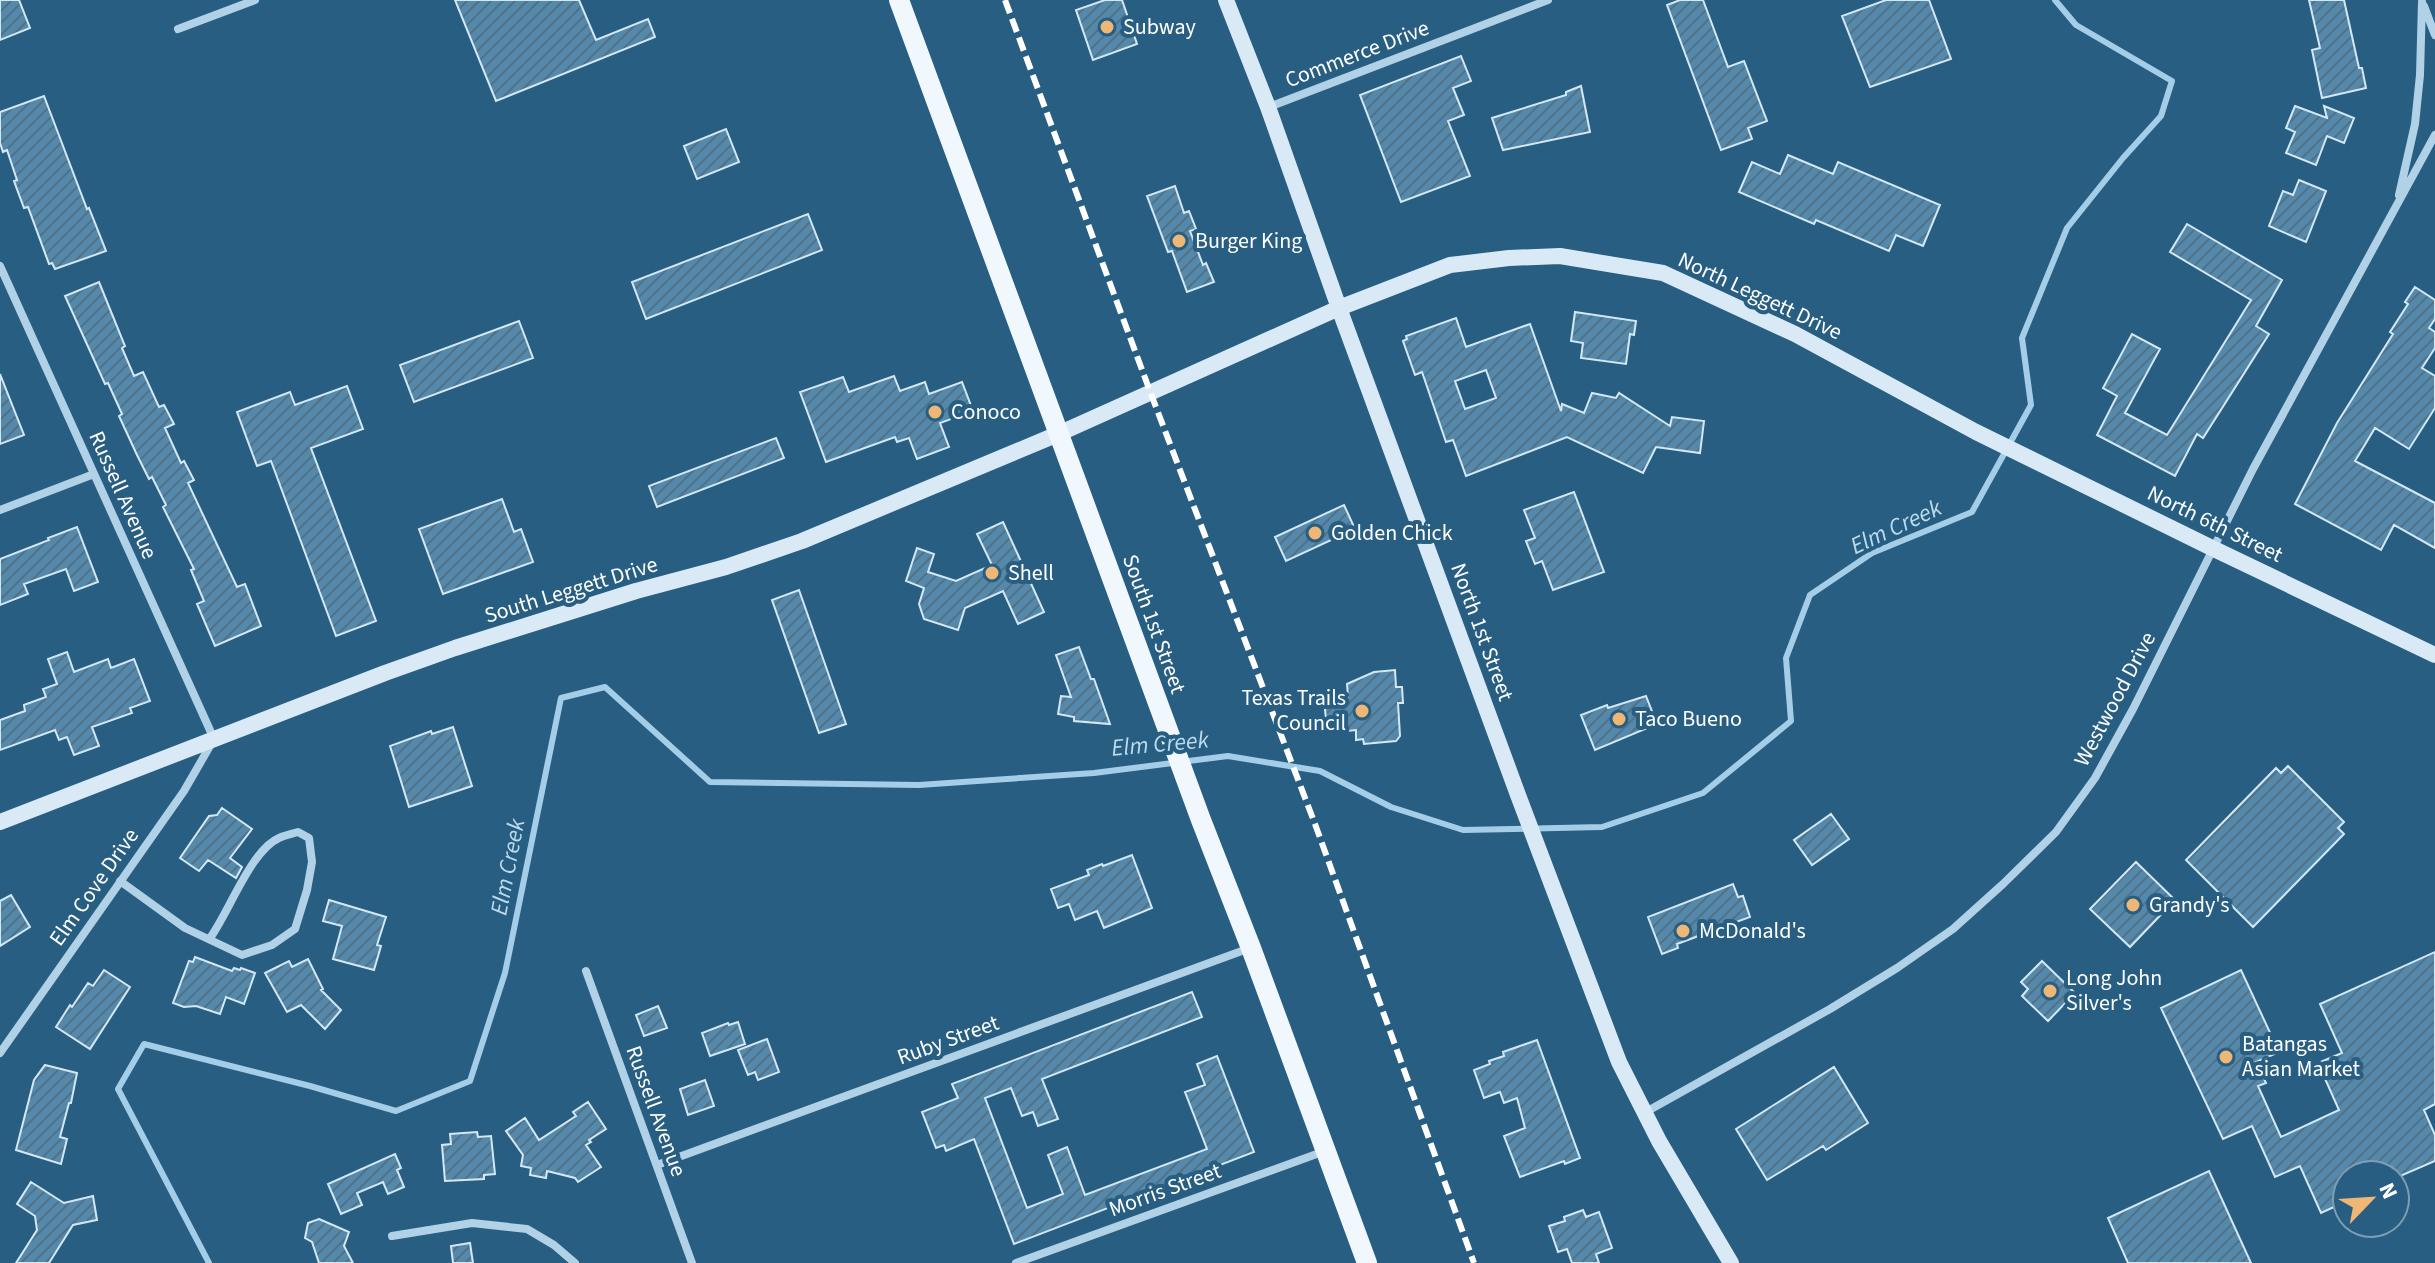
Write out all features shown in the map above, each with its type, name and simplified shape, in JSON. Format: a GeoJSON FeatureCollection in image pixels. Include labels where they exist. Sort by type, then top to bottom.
{"type":"FeatureCollection","features":[{"type":"Feature","properties":{"kind":"main road","name":"South 1st Street"},"geometry":{"type":"LineString","coordinates":[[899,0],[1367,1263]]}},
{"type":"Feature","properties":{"kind":"main road","name":"North 1st Street"},"geometry":{"type":"LineString","coordinates":[[1226,0],[1619,1062],[1643,1113],[1731,1263]]}},
{"type":"Feature","properties":{"kind":"main road","name":"North Leggett Drive"},"geometry":{"type":"LineString","coordinates":[[1151,394],[1339,308],[1450,265],[1560,256],[1663,273],[1795,334],[1976,432]]}},
{"type":"Feature","properties":{"kind":"main road","name":"South Leggett Drive"},"geometry":{"type":"LineString","coordinates":[[0,822],[455,648],[636,591],[726,567],[802,541],[1151,394]]}},
{"type":"Feature","properties":{"kind":"main road","name":"North 6th Street"},"geometry":{"type":"LineString","coordinates":[[1976,432],[2435,655]]}},
{"type":"Feature","properties":{"kind":"street"},"geometry":{"type":"LineString","coordinates":[[178,29],[255,0]]}},
{"type":"Feature","properties":{"kind":"street","name":"Commerce Drive"},"geometry":{"type":"LineString","coordinates":[[1268,107],[1548,0]]}},
{"type":"Feature","properties":{"kind":"street"},"geometry":{"type":"LineString","coordinates":[[2422,1],[2435,35]]}},
{"type":"Feature","properties":{"kind":"street"},"geometry":{"type":"LineString","coordinates":[[2396,208],[2415,124],[2422,1]]}},
{"type":"Feature","properties":{"kind":"street","name":"Westwood Drive"},"geometry":{"type":"LineString","coordinates":[[1643,1113],[1708,1079],[1897,968],[1953,929],[2056,832],[2095,778],[2133,709],[2253,469],[2435,135]]}},
{"type":"Feature","properties":{"kind":"street","name":"Russell Avenue"},"geometry":{"type":"LineString","coordinates":[[0,266],[214,739]]}},
{"type":"Feature","properties":{"kind":"street"},"geometry":{"type":"LineString","coordinates":[[0,510],[94,474]]}},
{"type":"Feature","properties":{"kind":"street","name":"Elm Cove Drive"},"geometry":{"type":"LineString","coordinates":[[0,1053],[184,791],[214,739]]}},
{"type":"Feature","properties":{"kind":"street"},"geometry":{"type":"LineString","coordinates":[[120,881],[185,928],[242,955],[272,945],[295,929],[312,862],[309,838],[298,832],[278,838],[265,848],[210,938]]}},
{"type":"Feature","properties":{"kind":"street","name":"Ruby Street"},"geometry":{"type":"LineString","coordinates":[[657,1165],[1251,948]]}},
{"type":"Feature","properties":{"kind":"street","name":"Russell Avenue"},"geometry":{"type":"LineString","coordinates":[[586,971],[692,1263]]}},
{"type":"Feature","properties":{"kind":"street","name":"Morris Street"},"geometry":{"type":"LineString","coordinates":[[1016,1263],[1325,1150]]}},
{"type":"Feature","properties":{"kind":"street"},"geometry":{"type":"LineString","coordinates":[[392,1236],[472,1223],[527,1229],[554,1245],[575,1263]]}},
{"type":"Feature","properties":{"kind":"building"},"geometry":{"type":"Polygon","coordinates":[[[0,0],[19,0],[30,28],[0,40],[0,0]]]}},
{"type":"Feature","properties":{"kind":"building"},"geometry":{"type":"Polygon","coordinates":[[[455,0],[579,0],[596,40],[648,19],[655,37],[496,101],[455,0]]]}},
{"type":"Feature","properties":{"kind":"building","name":"Subway"},"geometry":{"type":"Polygon","coordinates":[[[1105,0],[1122,0],[1137,44],[1093,60],[1076,10],[1105,0]]]}},
{"type":"Feature","properties":{"kind":"building"},"geometry":{"type":"Polygon","coordinates":[[[1680,0],[1703,0],[1728,67],[1744,61],[1767,121],[1748,128],[1752,139],[1721,150],[1667,5],[1680,0]]]}},
{"type":"Feature","properties":{"kind":"building"},"geometry":{"type":"Polygon","coordinates":[[[1886,0],[1929,0],[1951,59],[1870,87],[1842,16],[1886,0]]]}},
{"type":"Feature","properties":{"kind":"building"},"geometry":{"type":"Polygon","coordinates":[[[2309,0],[2344,0],[2366,88],[2322,98],[2312,50],[2320,48],[2309,0]]]}},
{"type":"Feature","properties":{"kind":"building"},"geometry":{"type":"Polygon","coordinates":[[[1461,56],[1471,81],[1453,88],[1464,115],[1448,121],[1470,176],[1401,202],[1360,95],[1461,56]]]}},
{"type":"Feature","properties":{"kind":"building"},"geometry":{"type":"Polygon","coordinates":[[[1581,86],[1590,132],[1503,150],[1492,118],[1566,95],[1566,92],[1581,86]]]}},
{"type":"Feature","properties":{"kind":"building"},"geometry":{"type":"Polygon","coordinates":[[[44,96],[106,251],[55,269],[52,263],[49,264],[28,207],[24,208],[7,150],[3,152],[0,143],[0,112],[44,96]]]}},
{"type":"Feature","properties":{"kind":"building"},"geometry":{"type":"Polygon","coordinates":[[[2295,106],[2327,118],[2324,106],[2354,118],[2344,143],[2327,136],[2316,165],[2286,153],[2295,132],[2286,128],[2295,106]]]}},
{"type":"Feature","properties":{"kind":"building"},"geometry":{"type":"Polygon","coordinates":[[[726,129],[739,162],[697,179],[684,146],[726,129]]]}},
{"type":"Feature","properties":{"kind":"building"},"geometry":{"type":"Polygon","coordinates":[[[1788,155],[1833,174],[1838,162],[1940,205],[1923,246],[1896,235],[1889,251],[1739,192],[1752,162],[1780,174],[1788,155]]]}},
{"type":"Feature","properties":{"kind":"building"},"geometry":{"type":"Polygon","coordinates":[[[2299,180],[2326,191],[2306,242],[2269,226],[2283,191],[2293,195],[2299,180]]]}},
{"type":"Feature","properties":{"kind":"building","name":"Burger King"},"geometry":{"type":"Polygon","coordinates":[[[1175,186],[1184,213],[1189,211],[1196,229],[1190,231],[1203,265],[1206,263],[1214,282],[1187,292],[1147,196],[1175,186]]]}},
{"type":"Feature","properties":{"kind":"building"},"geometry":{"type":"Polygon","coordinates":[[[808,214],[822,250],[646,319],[632,282],[808,214]]]}},
{"type":"Feature","properties":{"kind":"building"},"geometry":{"type":"Polygon","coordinates":[[[2187,224],[2282,280],[2256,326],[2269,334],[2203,438],[2197,434],[2175,476],[2097,435],[2117,396],[2103,388],[2132,334],[2160,349],[2125,413],[2167,435],[2251,300],[2170,252],[2187,224]]]}},
{"type":"Feature","properties":{"kind":"building"},"geometry":{"type":"Polygon","coordinates":[[[99,282],[134,376],[143,372],[159,407],[164,405],[174,424],[165,428],[181,463],[184,461],[194,480],[188,483],[237,587],[245,584],[261,626],[215,646],[197,604],[204,601],[191,570],[194,569],[163,507],[166,505],[152,477],[149,479],[137,455],[108,383],[105,384],[65,296],[99,282]]]}},
{"type":"Feature","properties":{"kind":"building"},"geometry":{"type":"Polygon","coordinates":[[[2415,287],[2435,300],[2435,319],[2429,328],[2435,332],[2435,348],[2422,368],[2435,376],[2435,408],[2409,449],[2375,428],[2355,461],[2435,503],[2435,548],[2394,525],[2381,550],[2295,504],[2337,423],[2393,334],[2390,332],[2415,287]]]}},
{"type":"Feature","properties":{"kind":"building"},"geometry":{"type":"Polygon","coordinates":[[[1575,312],[1636,321],[1634,335],[1630,334],[1626,364],[1581,358],[1583,343],[1571,341],[1575,312]]]}},
{"type":"Feature","properties":{"kind":"building"},"geometry":{"type":"Polygon","coordinates":[[[1456,318],[1466,347],[1530,324],[1561,411],[1562,404],[1584,413],[1592,393],[1616,398],[1619,393],[1670,426],[1672,417],[1704,421],[1700,453],[1656,447],[1643,473],[1567,437],[1466,476],[1453,440],[1446,442],[1422,372],[1415,375],[1403,341],[1407,339],[1406,336],[1456,318]],[[1486,370],[1455,381],[1465,409],[1496,398],[1486,370]]]}},
{"type":"Feature","properties":{"kind":"building"},"geometry":{"type":"Polygon","coordinates":[[[519,321],[533,358],[414,402],[400,365],[519,321]]]}},
{"type":"Feature","properties":{"kind":"building"},"geometry":{"type":"Polygon","coordinates":[[[0,374],[24,435],[0,444],[0,374]]]}},
{"type":"Feature","properties":{"kind":"building"},"geometry":{"type":"Polygon","coordinates":[[[894,376],[900,391],[925,382],[929,394],[962,382],[973,411],[940,423],[949,447],[917,459],[909,438],[897,442],[895,437],[826,462],[800,392],[843,377],[849,392],[894,376]]]}},
{"type":"Feature","properties":{"kind":"building"},"geometry":{"type":"Polygon","coordinates":[[[347,386],[363,429],[311,448],[376,621],[336,636],[271,461],[257,466],[237,412],[290,392],[295,405],[347,386]]]}},
{"type":"Feature","properties":{"kind":"building"},"geometry":{"type":"Polygon","coordinates":[[[776,438],[784,458],[657,507],[649,486],[776,438]]]}},
{"type":"Feature","properties":{"kind":"building"},"geometry":{"type":"Polygon","coordinates":[[[1574,492],[1604,572],[1553,590],[1542,561],[1535,564],[1526,541],[1535,538],[1524,510],[1574,492]]]}},
{"type":"Feature","properties":{"kind":"building"},"geometry":{"type":"Polygon","coordinates":[[[502,499],[514,532],[521,529],[533,562],[443,594],[419,529],[502,499]]]}},
{"type":"Feature","properties":{"kind":"building","name":"Golden Chick"},"geometry":{"type":"Polygon","coordinates":[[[1344,505],[1355,529],[1286,561],[1275,537],[1344,505]]]}},
{"type":"Feature","properties":{"kind":"building"},"geometry":{"type":"Polygon","coordinates":[[[1003,522],[1044,612],[1018,624],[1003,591],[965,608],[958,630],[924,619],[919,604],[924,588],[906,581],[917,548],[934,554],[928,572],[956,581],[992,565],[977,534],[1003,522]]]}},
{"type":"Feature","properties":{"kind":"building"},"geometry":{"type":"Polygon","coordinates":[[[77,527],[98,582],[74,591],[66,569],[24,584],[28,594],[0,605],[0,559],[77,527]]]}},
{"type":"Feature","properties":{"kind":"building"},"geometry":{"type":"Polygon","coordinates":[[[799,590],[846,724],[819,733],[772,600],[799,590]]]}},
{"type":"Feature","properties":{"kind":"building"},"geometry":{"type":"Polygon","coordinates":[[[1079,647],[1110,724],[1074,721],[1074,717],[1058,714],[1061,696],[1071,697],[1056,655],[1079,647]]]}},
{"type":"Feature","properties":{"kind":"building"},"geometry":{"type":"Polygon","coordinates":[[[67,652],[74,672],[108,659],[111,668],[134,659],[150,701],[130,708],[132,713],[92,727],[99,746],[74,755],[67,737],[59,740],[55,730],[0,750],[0,720],[25,711],[24,705],[46,697],[43,689],[57,684],[48,659],[67,652]]]}},
{"type":"Feature","properties":{"kind":"building","name":"Texas Trails Council"},"geometry":{"type":"Polygon","coordinates":[[[1395,670],[1396,687],[1402,687],[1403,703],[1398,703],[1400,736],[1396,741],[1364,744],[1363,739],[1356,740],[1356,730],[1337,732],[1333,718],[1326,719],[1324,700],[1348,697],[1347,684],[1374,672],[1395,670]]]}},
{"type":"Feature","properties":{"kind":"building","name":"Taco Bueno"},"geometry":{"type":"Polygon","coordinates":[[[1646,696],[1657,724],[1595,750],[1581,715],[1646,696]]]}},
{"type":"Feature","properties":{"kind":"building"},"geometry":{"type":"Polygon","coordinates":[[[453,727],[472,786],[409,807],[390,746],[431,731],[432,734],[453,727]]]}},
{"type":"Feature","properties":{"kind":"building"},"geometry":{"type":"Polygon","coordinates":[[[2288,766],[2344,822],[2338,828],[2344,834],[2253,927],[2186,860],[2276,768],[2281,773],[2288,766]]]}},
{"type":"Feature","properties":{"kind":"building"},"geometry":{"type":"Polygon","coordinates":[[[222,808],[252,829],[230,858],[242,867],[236,878],[208,860],[199,871],[180,858],[209,816],[217,815],[222,808]]]}},
{"type":"Feature","properties":{"kind":"building"},"geometry":{"type":"Polygon","coordinates":[[[1831,814],[1849,839],[1812,865],[1794,840],[1831,814]]]}},
{"type":"Feature","properties":{"kind":"building"},"geometry":{"type":"Polygon","coordinates":[[[1132,855],[1152,908],[1104,928],[1097,911],[1075,920],[1069,904],[1058,908],[1051,889],[1089,875],[1087,870],[1132,855]]]}},
{"type":"Feature","properties":{"kind":"building","name":"Grandy's"},"geometry":{"type":"Polygon","coordinates":[[[2136,862],[2175,900],[2130,947],[2090,909],[2136,862]]]}},
{"type":"Feature","properties":{"kind":"building","name":"McDonald's"},"geometry":{"type":"Polygon","coordinates":[[[1733,884],[1738,897],[1743,896],[1750,917],[1677,944],[1678,948],[1662,954],[1648,917],[1733,884]]]}},
{"type":"Feature","properties":{"kind":"building"},"geometry":{"type":"Polygon","coordinates":[[[11,895],[30,927],[0,946],[0,901],[11,895]]]}},
{"type":"Feature","properties":{"kind":"building"},"geometry":{"type":"Polygon","coordinates":[[[329,900],[386,917],[377,945],[381,946],[374,970],[333,959],[342,926],[323,921],[329,900]]]}},
{"type":"Feature","properties":{"kind":"building"},"geometry":{"type":"Polygon","coordinates":[[[2435,952],[2435,1104],[2424,1110],[2435,1135],[2435,1161],[2411,1171],[2411,1159],[2331,1159],[2331,1208],[2321,1213],[2300,1166],[2275,1177],[2252,1126],[2223,1139],[2161,1008],[2241,970],[2279,1052],[2256,1062],[2266,1083],[2258,1086],[2281,1137],[2339,1110],[2318,1063],[2342,1053],[2320,1004],[2435,952]]]}},
{"type":"Feature","properties":{"kind":"building"},"geometry":{"type":"Polygon","coordinates":[[[195,957],[232,971],[241,968],[255,973],[244,1004],[226,997],[220,1014],[173,1003],[189,961],[193,962],[195,957]]]}},
{"type":"Feature","properties":{"kind":"building"},"geometry":{"type":"Polygon","coordinates":[[[308,959],[321,990],[341,1010],[325,1029],[301,1005],[287,1012],[265,973],[289,961],[292,967],[308,959]]]}},
{"type":"Feature","properties":{"kind":"building","name":"Long John Silver's"},"geometry":{"type":"Polygon","coordinates":[[[2042,961],[2075,993],[2048,1021],[2022,996],[2028,989],[2021,982],[2042,961]]]}},
{"type":"Feature","properties":{"kind":"building"},"geometry":{"type":"Polygon","coordinates":[[[104,970],[130,987],[90,1049],[56,1027],[88,983],[93,986],[104,970]]]}},
{"type":"Feature","properties":{"kind":"building"},"geometry":{"type":"Polygon","coordinates":[[[1192,992],[1202,1017],[1042,1079],[1058,1119],[1038,1126],[1033,1112],[1022,1116],[1011,1088],[985,1098],[1027,1208],[1063,1194],[1048,1155],[1067,1147],[1085,1195],[1207,1149],[1185,1092],[1205,1085],[1197,1064],[1217,1056],[1254,1152],[1014,1244],[974,1139],[946,1151],[944,1145],[936,1148],[922,1112],[958,1098],[952,1084],[1192,992]]]}},
{"type":"Feature","properties":{"kind":"building"},"geometry":{"type":"Polygon","coordinates":[[[658,1006],[667,1028],[644,1036],[636,1015],[658,1006]]]}},
{"type":"Feature","properties":{"kind":"building"},"geometry":{"type":"Polygon","coordinates":[[[738,1022],[745,1044],[710,1056],[702,1033],[738,1022]]]}},
{"type":"Feature","properties":{"kind":"building"},"geometry":{"type":"Polygon","coordinates":[[[767,1039],[779,1072],[758,1080],[755,1072],[748,1075],[738,1050],[767,1039]]]}},
{"type":"Feature","properties":{"kind":"building"},"geometry":{"type":"Polygon","coordinates":[[[1537,1040],[1580,1158],[1520,1177],[1504,1136],[1525,1128],[1517,1098],[1504,1103],[1500,1092],[1484,1098],[1474,1070],[1504,1056],[1503,1052],[1537,1040]]]}},
{"type":"Feature","properties":{"kind":"building"},"geometry":{"type":"Polygon","coordinates":[[[45,1065],[77,1073],[60,1137],[67,1139],[61,1164],[16,1150],[34,1080],[45,1065]]]}},
{"type":"Feature","properties":{"kind":"building"},"geometry":{"type":"Polygon","coordinates":[[[1834,1067],[1868,1123],[1826,1150],[1823,1146],[1767,1180],[1736,1129],[1834,1067]]]}},
{"type":"Feature","properties":{"kind":"building"},"geometry":{"type":"Polygon","coordinates":[[[705,1080],[714,1106],[688,1115],[680,1089],[705,1080]]]}},
{"type":"Feature","properties":{"kind":"building"},"geometry":{"type":"Polygon","coordinates":[[[588,1102],[606,1129],[586,1145],[601,1167],[578,1182],[575,1178],[547,1171],[546,1178],[530,1175],[531,1168],[521,1166],[523,1155],[506,1131],[525,1118],[539,1140],[576,1116],[573,1112],[588,1102]]]}},
{"type":"Feature","properties":{"kind":"building"},"geometry":{"type":"Polygon","coordinates":[[[477,1132],[478,1137],[491,1136],[495,1174],[484,1175],[484,1179],[445,1181],[442,1145],[451,1144],[450,1134],[477,1132]]]}},
{"type":"Feature","properties":{"kind":"building"},"geometry":{"type":"Polygon","coordinates":[[[395,1154],[404,1187],[388,1194],[383,1182],[357,1193],[362,1205],[341,1214],[328,1184],[395,1154]]]}},
{"type":"Feature","properties":{"kind":"building"},"geometry":{"type":"Polygon","coordinates":[[[2209,1171],[2251,1263],[2128,1263],[2108,1218],[2209,1171]]]}},
{"type":"Feature","properties":{"kind":"building"},"geometry":{"type":"Polygon","coordinates":[[[31,1182],[64,1203],[93,1196],[97,1220],[73,1225],[49,1263],[16,1263],[37,1230],[35,1216],[17,1204],[31,1182]]]}},
{"type":"Feature","properties":{"kind":"building"},"geometry":{"type":"Polygon","coordinates":[[[1583,1210],[1586,1217],[1599,1212],[1612,1248],[1596,1254],[1599,1263],[1572,1263],[1567,1249],[1558,1252],[1549,1226],[1583,1210]]]}},
{"type":"Feature","properties":{"kind":"building"},"geometry":{"type":"Polygon","coordinates":[[[319,1219],[349,1232],[344,1246],[353,1263],[319,1263],[312,1242],[305,1238],[308,1223],[319,1219]]]}},
{"type":"Feature","properties":{"kind":"building"},"geometry":{"type":"Polygon","coordinates":[[[470,1243],[473,1263],[453,1263],[451,1246],[470,1243]]]}},
{"type":"Feature","properties":{"kind":"waterway","name":"Elm Creek"},"geometry":{"type":"LineString","coordinates":[[209,1263],[118,1089],[144,1044],[396,1111],[470,1081],[505,973],[561,698],[605,687],[710,782],[919,785],[1094,773],[1228,756],[1320,771],[1391,807],[1463,830],[1602,827],[1703,793],[1791,721],[1786,658],[1810,595],[1872,553],[1972,512],[2031,405],[2022,338],[2067,228],[2161,116],[2172,81],[2076,25],[2055,0]]}},
{"type":"Feature","properties":{"kind":"railway"},"geometry":{"type":"LineString","coordinates":[[1005,0],[1315,824],[1474,1263]]}},
{"type":"Feature","properties":{"kind":"place","name":"Subway"},"geometry":{"type":"Point","coordinates":[1107,27]}},
{"type":"Feature","properties":{"kind":"place","name":"Burger King"},"geometry":{"type":"Point","coordinates":[1179,241]}},
{"type":"Feature","properties":{"kind":"place","name":"Conoco"},"geometry":{"type":"Point","coordinates":[935,412]}},
{"type":"Feature","properties":{"kind":"place","name":"Golden Chick"},"geometry":{"type":"Point","coordinates":[1315,533]}},
{"type":"Feature","properties":{"kind":"place","name":"Shell"},"geometry":{"type":"Point","coordinates":[992,573]}},
{"type":"Feature","properties":{"kind":"place","name":"Texas Trails Council"},"geometry":{"type":"Point","coordinates":[1362,711]}},
{"type":"Feature","properties":{"kind":"place","name":"Taco Bueno"},"geometry":{"type":"Point","coordinates":[1619,719]}},
{"type":"Feature","properties":{"kind":"place","name":"Grandy's"},"geometry":{"type":"Point","coordinates":[2133,905]}},
{"type":"Feature","properties":{"kind":"place","name":"McDonald's"},"geometry":{"type":"Point","coordinates":[1683,931]}},
{"type":"Feature","properties":{"kind":"place","name":"Long John Silver's"},"geometry":{"type":"Point","coordinates":[2050,991]}},
{"type":"Feature","properties":{"kind":"place","name":"Batangas Asian Market"},"geometry":{"type":"Point","coordinates":[2226,1057]}}]}
